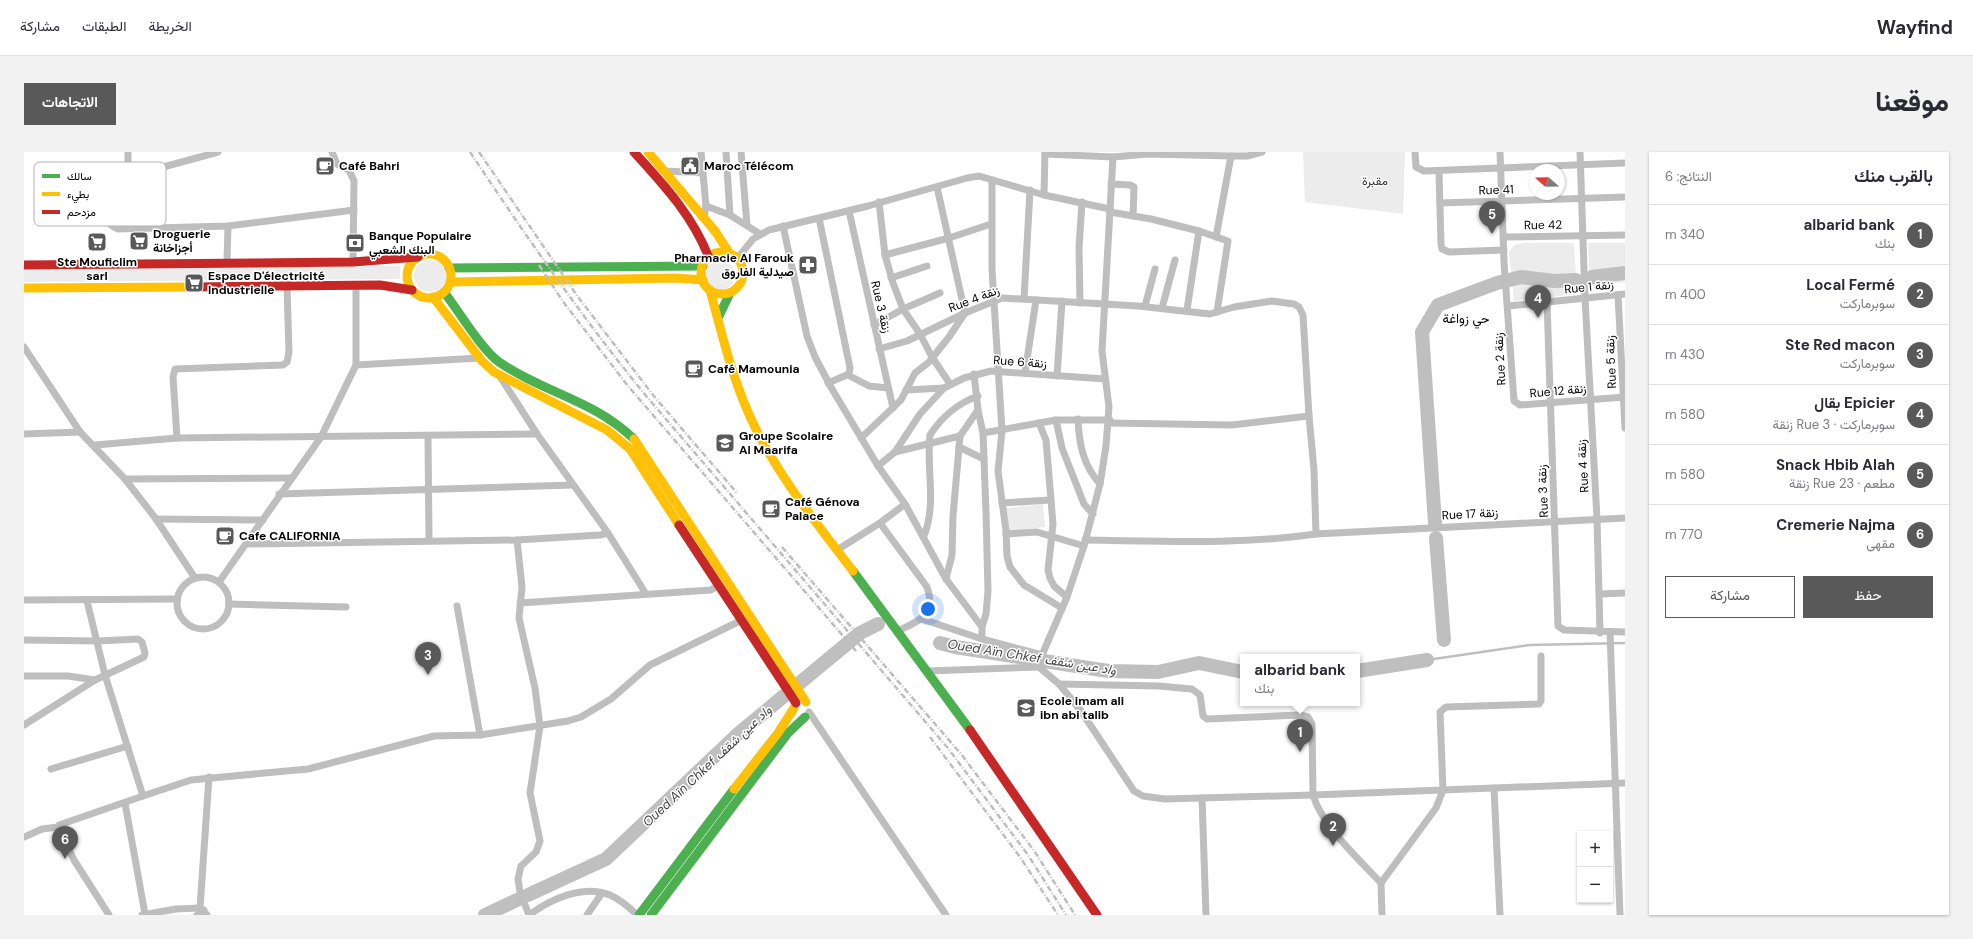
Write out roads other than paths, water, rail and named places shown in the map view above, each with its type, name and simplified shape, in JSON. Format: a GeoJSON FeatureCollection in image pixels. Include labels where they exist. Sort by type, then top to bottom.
{"type":"FeatureCollection","features":[{"type":"Feature","properties":{"kind":"main road"},"geometry":{"type":"LineString","coordinates":[[634,152],[669,192],[696,228],[706,262],[703,280],[710,290],[744,398],[758,433],[800,501],[927,671],[1035,823],[1097,915]]}},
{"type":"Feature","properties":{"kind":"main road"},"geometry":{"type":"LineString","coordinates":[[648,152],[666,171],[742,267],[743,276],[739,285],[730,293],[718,318]]}},
{"type":"Feature","properties":{"kind":"main road"},"geometry":{"type":"LineString","coordinates":[[449,268],[690,267],[706,262],[718,253],[733,256]]}},
{"type":"Feature","properties":{"kind":"main road"},"geometry":{"type":"LineString","coordinates":[[24,265],[353,262],[418,257],[428,254],[437,256],[444,260],[449,268],[450,282],[444,292],[433,297],[423,297],[412,290],[380,285],[287,287],[24,288]]}},
{"type":"Feature","properties":{"kind":"main road"},"geometry":{"type":"LineString","coordinates":[[412,290],[408,281],[408,271],[413,260],[418,257]]}},
{"type":"Feature","properties":{"kind":"main road"},"geometry":{"type":"LineString","coordinates":[[450,282],[675,278],[703,280]]}},
{"type":"Feature","properties":{"kind":"main road"},"geometry":{"type":"LineString","coordinates":[[710,290],[722,294],[730,293]]}},
{"type":"Feature","properties":{"kind":"main road"},"geometry":{"type":"LineString","coordinates":[[444,292],[488,351],[498,361],[598,411],[626,430],[644,453],[784,675],[795,699],[797,716],[807,715]]}},
{"type":"Feature","properties":{"kind":"main road"},"geometry":{"type":"LineString","coordinates":[[433,297],[480,358],[499,375],[569,409],[607,430],[630,449],[742,620],[784,675]]}},
{"type":"Feature","properties":{"kind":"main road"},"geometry":{"type":"LineString","coordinates":[[650,915],[788,733],[807,715],[810,707],[806,702],[795,699]]}},
{"type":"Feature","properties":{"kind":"main road"},"geometry":{"type":"LineString","coordinates":[[638,915],[717,810],[778,733],[795,699]]}},
{"type":"Feature","properties":{"kind":"street"},"geometry":{"type":"LineString","coordinates":[[166,166],[218,152]]}},
{"type":"Feature","properties":{"kind":"street"},"geometry":{"type":"LineString","coordinates":[[332,152],[339,166],[351,172],[354,181],[353,262]]}},
{"type":"Feature","properties":{"kind":"street"},"geometry":{"type":"LineString","coordinates":[[701,152],[706,206],[704,218]]}},
{"type":"Feature","properties":{"kind":"street"},"geometry":{"type":"LineString","coordinates":[[726,152],[730,215]]}},
{"type":"Feature","properties":{"kind":"street"},"geometry":{"type":"LineString","coordinates":[[741,152],[747,224]]}},
{"type":"Feature","properties":{"kind":"street"},"geometry":{"type":"LineString","coordinates":[[1044,194],[1045,153],[1117,155],[1148,153],[1236,155],[1262,152]]}},
{"type":"Feature","properties":{"kind":"street"},"geometry":{"type":"LineString","coordinates":[[1415,152],[1416,167],[1424,171],[1439,172],[1625,163]]}},
{"type":"Feature","properties":{"kind":"street","name":"Rue 2 زنقة"},"geometry":{"type":"LineString","coordinates":[[1500,152],[1504,270],[1508,306],[1513,398],[1516,404]]}},
{"type":"Feature","properties":{"kind":"street","name":"Rue 4 زنقة"},"geometry":{"type":"LineString","coordinates":[[1580,152],[1582,235],[1597,519],[1600,632]]}},
{"type":"Feature","properties":{"kind":"street"},"geometry":{"type":"LineString","coordinates":[[1039,666],[1066,598],[1085,543],[1100,484],[1110,421],[1102,351],[1106,304],[1111,184],[1117,155]]}},
{"type":"Feature","properties":{"kind":"street"},"geometry":{"type":"LineString","coordinates":[[1216,237],[1236,155]]}},
{"type":"Feature","properties":{"kind":"street"},"geometry":{"type":"LineString","coordinates":[[666,171],[703,173]]}},
{"type":"Feature","properties":{"kind":"street"},"geometry":{"type":"LineString","coordinates":[[1439,172],[1440,244],[1444,251],[1504,250]]}},
{"type":"Feature","properties":{"kind":"street"},"geometry":{"type":"LineString","coordinates":[[733,256],[760,234],[783,226],[848,211],[979,176],[1044,194],[1082,202],[1110,211],[1199,231],[1226,240],[1229,243],[1217,312]]}},
{"type":"Feature","properties":{"kind":"street"},"geometry":{"type":"LineString","coordinates":[[992,180],[991,224],[994,301],[1002,431],[998,470],[1006,534],[1007,556],[1010,567],[1016,576],[1039,595],[1062,608]]}},
{"type":"Feature","properties":{"kind":"street"},"geometry":{"type":"LineString","coordinates":[[1111,184],[1130,185],[1134,187],[1133,216]]}},
{"type":"Feature","properties":{"kind":"street"},"geometry":{"type":"LineString","coordinates":[[861,438],[893,408],[906,390],[915,373],[949,338],[965,313],[937,187]]}},
{"type":"Feature","properties":{"kind":"street"},"geometry":{"type":"LineString","coordinates":[[1024,299],[1030,190]]}},
{"type":"Feature","properties":{"kind":"street","name":"Rue 41"},"geometry":{"type":"LineString","coordinates":[[1440,203],[1625,198]]}},
{"type":"Feature","properties":{"kind":"street"},"geometry":{"type":"LineString","coordinates":[[879,202],[885,255],[891,278],[903,309],[920,334],[947,386],[906,390]]}},
{"type":"Feature","properties":{"kind":"street"},"geometry":{"type":"LineString","coordinates":[[1080,303],[1079,248],[1082,202]]}},
{"type":"Feature","properties":{"kind":"street"},"geometry":{"type":"LineString","coordinates":[[706,206],[730,215],[747,224],[760,234]]}},
{"type":"Feature","properties":{"kind":"street"},"geometry":{"type":"LineString","coordinates":[[111,226],[118,229],[228,226],[354,210]]}},
{"type":"Feature","properties":{"kind":"street","name":"Rue 3 زنقة"},"geometry":{"type":"LineString","coordinates":[[848,211],[893,408]]}},
{"type":"Feature","properties":{"kind":"street"},"geometry":{"type":"LineString","coordinates":[[819,218],[850,368],[848,376]]}},
{"type":"Feature","properties":{"kind":"street"},"geometry":{"type":"LineString","coordinates":[[885,255],[949,238],[991,224]]}},
{"type":"Feature","properties":{"kind":"street"},"geometry":{"type":"LineString","coordinates":[[227,262],[228,226]]}},
{"type":"Feature","properties":{"kind":"street"},"geometry":{"type":"LineString","coordinates":[[783,226],[807,336],[815,357],[828,383],[878,466],[906,504],[946,579],[982,627]]}},
{"type":"Feature","properties":{"kind":"street"},"geometry":{"type":"LineString","coordinates":[[1187,310],[1199,231]]}},
{"type":"Feature","properties":{"kind":"street","name":"Rue 42"},"geometry":{"type":"LineString","coordinates":[[1504,237],[1625,235]]}},
{"type":"Feature","properties":{"kind":"street"},"geometry":{"type":"LineString","coordinates":[[1162,308],[1175,260]]}},
{"type":"Feature","properties":{"kind":"street"},"geometry":{"type":"LineString","coordinates":[[891,278],[927,266]]}},
{"type":"Feature","properties":{"kind":"street"},"geometry":{"type":"LineString","coordinates":[[1145,306],[1155,269]]}},
{"type":"Feature","properties":{"kind":"street"},"geometry":{"type":"LineString","coordinates":[[219,582],[321,437],[356,365],[356,286]]}},
{"type":"Feature","properties":{"kind":"street"},"geometry":{"type":"LineString","coordinates":[[177,438],[172,377],[175,369],[283,365],[287,362],[289,352],[287,287]]}},
{"type":"Feature","properties":{"kind":"street"},"geometry":{"type":"LineString","coordinates":[[874,325],[903,309],[940,293]]}},
{"type":"Feature","properties":{"kind":"street","name":"Rue 1 زنقة"},"geometry":{"type":"LineString","coordinates":[[1508,306],[1622,294]]}},
{"type":"Feature","properties":{"kind":"street","name":"Rue 5 زنقة"},"geometry":{"type":"LineString","coordinates":[[1622,294],[1625,428]]}},
{"type":"Feature","properties":{"kind":"street","name":"Rue 4 زنقة"},"geometry":{"type":"LineString","coordinates":[[880,349],[907,341],[965,313],[1002,298],[1145,306],[1202,313],[1217,312],[1234,307],[1272,301],[1291,303],[1299,307],[1303,314],[1314,470],[1316,534]]}},
{"type":"Feature","properties":{"kind":"street"},"geometry":{"type":"LineString","coordinates":[[1025,373],[1036,300]]}},
{"type":"Feature","properties":{"kind":"street"},"geometry":{"type":"LineString","coordinates":[[1057,376],[1062,302]]}},
{"type":"Feature","properties":{"kind":"street","name":"Rue 3 زنقة"},"geometry":{"type":"LineString","coordinates":[[1547,302],[1558,626],[1564,630],[1610,634],[1625,632]]}},
{"type":"Feature","properties":{"kind":"street"},"geometry":{"type":"LineString","coordinates":[[24,347],[80,432],[95,445],[126,479],[156,519],[195,578]]}},
{"type":"Feature","properties":{"kind":"street"},"geometry":{"type":"LineString","coordinates":[[356,365],[480,358]]}},
{"type":"Feature","properties":{"kind":"street","name":"Rue 6 زنقة"},"geometry":{"type":"LineString","coordinates":[[878,466],[895,452],[920,414],[947,386],[974,374],[998,371],[1105,379]]}},
{"type":"Feature","properties":{"kind":"street"},"geometry":{"type":"LineString","coordinates":[[974,374],[978,396],[978,410],[983,433],[988,591],[986,614],[982,627],[982,639]]}},
{"type":"Feature","properties":{"kind":"street"},"geometry":{"type":"LineString","coordinates":[[499,375],[572,485],[608,533],[646,594]]}},
{"type":"Feature","properties":{"kind":"street"},"geometry":{"type":"LineString","coordinates":[[828,383],[848,376],[869,386],[888,388]]}},
{"type":"Feature","properties":{"kind":"street"},"geometry":{"type":"LineString","coordinates":[[924,536],[929,521],[931,507],[930,435],[949,413],[962,403],[978,396]]}},
{"type":"Feature","properties":{"kind":"street","name":"Rue 12 زنقة"},"geometry":{"type":"LineString","coordinates":[[1516,404],[1551,403],[1624,397]]}},
{"type":"Feature","properties":{"kind":"street"},"geometry":{"type":"LineString","coordinates":[[946,579],[952,555],[960,436],[978,410]]}},
{"type":"Feature","properties":{"kind":"street"},"geometry":{"type":"LineString","coordinates":[[983,433],[1002,431],[1056,420],[1078,419],[1232,425],[1309,416]]}},
{"type":"Feature","properties":{"kind":"street"},"geometry":{"type":"LineString","coordinates":[[1078,419],[1079,438],[1083,457],[1090,473],[1100,484]]}},
{"type":"Feature","properties":{"kind":"street"},"geometry":{"type":"LineString","coordinates":[[1056,420],[1062,448],[1084,504],[1093,514]]}},
{"type":"Feature","properties":{"kind":"street"},"geometry":{"type":"LineString","coordinates":[[1040,424],[1046,440],[1053,536],[1048,570],[1050,578],[1061,594],[1066,598]]}},
{"type":"Feature","properties":{"kind":"street"},"geometry":{"type":"LineString","coordinates":[[24,434],[80,432]]}},
{"type":"Feature","properties":{"kind":"street"},"geometry":{"type":"LineString","coordinates":[[95,445],[177,438],[537,434]]}},
{"type":"Feature","properties":{"kind":"street"},"geometry":{"type":"LineString","coordinates":[[428,436],[430,540]]}},
{"type":"Feature","properties":{"kind":"street"},"geometry":{"type":"LineString","coordinates":[[895,452],[960,436]]}},
{"type":"Feature","properties":{"kind":"street"},"geometry":{"type":"LineString","coordinates":[[959,447],[984,459]]}},
{"type":"Feature","properties":{"kind":"street"},"geometry":{"type":"LineString","coordinates":[[126,479],[291,478]]}},
{"type":"Feature","properties":{"kind":"street"},"geometry":{"type":"LineString","coordinates":[[280,494],[572,485]]}},
{"type":"Feature","properties":{"kind":"street"},"geometry":{"type":"LineString","coordinates":[[1002,503],[1050,500]]}},
{"type":"Feature","properties":{"kind":"street"},"geometry":{"type":"LineString","coordinates":[[837,550],[880,523],[906,504]]}},
{"type":"Feature","properties":{"kind":"street","name":"Rue 17 زنقة"},"geometry":{"type":"LineString","coordinates":[[1006,534],[1036,532],[1085,543],[1254,541],[1316,534],[1625,518]]}},
{"type":"Feature","properties":{"kind":"street"},"geometry":{"type":"LineString","coordinates":[[156,519],[263,520]]}},
{"type":"Feature","properties":{"kind":"street"},"geometry":{"type":"LineString","coordinates":[[880,523],[927,587],[931,598],[930,608],[922,619],[898,631]]}},
{"type":"Feature","properties":{"kind":"street"},"geometry":{"type":"LineString","coordinates":[[246,544],[430,540],[517,540],[600,535],[608,533]]}},
{"type":"Feature","properties":{"kind":"street"},"geometry":{"type":"LineString","coordinates":[[517,540],[522,587],[519,618],[535,688],[540,726],[530,784],[530,793],[540,841],[536,852],[521,866],[518,879],[520,892],[529,915],[557,898],[577,892],[602,893],[623,902],[638,915]]}},
{"type":"Feature","properties":{"kind":"street"},"geometry":{"type":"LineString","coordinates":[[207,577],[219,582],[227,592],[229,604],[227,613],[220,623],[212,628],[199,629],[188,624],[181,617],[178,609],[178,599],[182,588],[195,578],[207,577]]}},
{"type":"Feature","properties":{"kind":"street"},"geometry":{"type":"LineString","coordinates":[[520,603],[711,590],[719,585]]}},
{"type":"Feature","properties":{"kind":"street"},"geometry":{"type":"LineString","coordinates":[[1600,594],[1625,593]]}},
{"type":"Feature","properties":{"kind":"street"},"geometry":{"type":"LineString","coordinates":[[24,600],[178,599]]}},
{"type":"Feature","properties":{"kind":"street"},"geometry":{"type":"LineString","coordinates":[[87,600],[98,641],[105,676],[143,796]]}},
{"type":"Feature","properties":{"kind":"street"},"geometry":{"type":"LineString","coordinates":[[229,604],[346,607]]}},
{"type":"Feature","properties":{"kind":"street"},"geometry":{"type":"LineString","coordinates":[[458,606],[480,735]]}},
{"type":"Feature","properties":{"kind":"street"},"geometry":{"type":"LineString","coordinates":[[922,619],[982,639],[1042,656]]}},
{"type":"Feature","properties":{"kind":"street"},"geometry":{"type":"LineString","coordinates":[[24,837],[42,830],[58,827],[59,825],[191,780],[209,777],[308,769],[434,736],[480,735],[568,721],[581,717],[611,699],[650,665],[742,620]]}},
{"type":"Feature","properties":{"kind":"street"},"geometry":{"type":"LineString","coordinates":[[1610,634],[1620,915]]}},
{"type":"Feature","properties":{"kind":"street"},"geometry":{"type":"LineString","coordinates":[[24,640],[98,641],[138,639],[142,642],[145,653],[144,656],[96,680],[24,725]]}},
{"type":"Feature","properties":{"kind":"street"},"geometry":{"type":"LineString","coordinates":[[1382,915],[1381,883],[1436,808],[1443,790],[1440,712],[1446,707],[1539,704],[1541,701],[1541,656]]}},
{"type":"Feature","properties":{"kind":"street"},"geometry":{"type":"LineString","coordinates":[[927,671],[1039,666],[1059,684],[1086,717],[1134,791],[1149,797],[1202,798],[1313,795],[1625,783]]}},
{"type":"Feature","properties":{"kind":"street"},"geometry":{"type":"LineString","coordinates":[[24,676],[68,676],[96,680]]}},
{"type":"Feature","properties":{"kind":"street"},"geometry":{"type":"LineString","coordinates":[[1059,684],[1159,686],[1192,689],[1200,695],[1203,716],[1207,719],[1259,716],[1305,716],[1312,724],[1313,795],[1316,806],[1323,818],[1381,883]]}},
{"type":"Feature","properties":{"kind":"street"},"geometry":{"type":"LineString","coordinates":[[807,715],[946,915]]}},
{"type":"Feature","properties":{"kind":"street"},"geometry":{"type":"LineString","coordinates":[[51,769],[128,746]]}},
{"type":"Feature","properties":{"kind":"street"},"geometry":{"type":"LineString","coordinates":[[125,803],[143,915],[202,912],[209,777]]}},
{"type":"Feature","properties":{"kind":"street"},"geometry":{"type":"LineString","coordinates":[[1494,788],[1500,915]]}},
{"type":"Feature","properties":{"kind":"street"},"geometry":{"type":"LineString","coordinates":[[1202,798],[1206,915]]}},
{"type":"Feature","properties":{"kind":"street"},"geometry":{"type":"LineString","coordinates":[[58,827],[74,860],[108,915]]}},
{"type":"Feature","properties":{"kind":"street"},"geometry":{"type":"LineString","coordinates":[[587,915],[602,893]]}},
{"type":"Feature","properties":{"kind":"waterway"},"geometry":{"type":"LineString","coordinates":[[1592,277],[1625,273]]}},
{"type":"Feature","properties":{"kind":"waterway"},"geometry":{"type":"LineString","coordinates":[[1435,523],[1422,332],[1438,305],[1497,283],[1521,277],[1554,281],[1576,280]]}},
{"type":"Feature","properties":{"kind":"waterway","name":"Oued Aïn Chkef واد عين شقف"},"geometry":{"type":"LineString","coordinates":[[1436,538],[1444,640]]}},
{"type":"Feature","properties":{"kind":"waterway","name":"Oued Aïn Chkef واد عين شقف"},"geometry":{"type":"LineString","coordinates":[[528,895],[606,859],[738,734],[860,633],[878,624]]}},
{"type":"Feature","properties":{"kind":"waterway","name":"Oued Aïn Chkef واد عين شقف"},"geometry":{"type":"LineString","coordinates":[[940,643],[955,647],[1108,671],[1158,672],[1199,663],[1240,671]]}},
{"type":"Feature","properties":{"kind":"waterway"},"geometry":{"type":"LineString","coordinates":[[1427,660],[1530,645],[1625,643]]}},
{"type":"Feature","properties":{"kind":"waterway","name":"Oued Aïn Chkef واد عين شقف"},"geometry":{"type":"LineString","coordinates":[[1360,671],[1427,660]]}},
{"type":"Feature","properties":{"kind":"waterway","name":"Oued Aïn Chkef واد عين شقف"},"geometry":{"type":"LineString","coordinates":[[485,915],[517,900]]}},
{"type":"Feature","properties":{"kind":"railway"},"geometry":{"type":"LineString","coordinates":[[470,152],[512,215],[623,368],[947,747],[1028,855],[1066,915]]}},
{"type":"Feature","properties":{"kind":"railway"},"geometry":{"type":"LineString","coordinates":[[479,152],[578,297],[653,395],[737,493]]}},
{"type":"Feature","properties":{"kind":"railway"},"geometry":{"type":"LineString","coordinates":[[539,265],[564,303],[628,386],[856,651]]}},
{"type":"Feature","properties":{"kind":"railway"},"geometry":{"type":"LineString","coordinates":[[782,547],[961,754],[1035,852],[1075,915]]}},
{"type":"Feature","properties":{"kind":"railway"},"geometry":{"type":"LineString","coordinates":[[930,737],[1020,857],[1058,915]]}},
{"type":"Feature","properties":{"kind":"place","name":"Café Bahri"},"geometry":{"type":"Point","coordinates":[325,166]}},
{"type":"Feature","properties":{"kind":"place","name":"Maroc Télécom"},"geometry":{"type":"Point","coordinates":[690,166]}},
{"type":"Feature","properties":{"kind":"place","name":"Snack Hbib Alah"},"geometry":{"type":"Point","coordinates":[1492,234]}},
{"type":"Feature","properties":{"kind":"place","name":"Droguerie أجزاخانة"},"geometry":{"type":"Point","coordinates":[139,241]}},
{"type":"Feature","properties":{"kind":"place","name":"Ste Mouficlim sarl"},"geometry":{"type":"Point","coordinates":[97,242]}},
{"type":"Feature","properties":{"kind":"place","name":"Banque Populaire البنك الشعبي"},"geometry":{"type":"Point","coordinates":[355,243]}},
{"type":"Feature","properties":{"kind":"place","name":"Pharmacie Al Farouk صيدلية الفاروق"},"geometry":{"type":"Point","coordinates":[808,265]}},
{"type":"Feature","properties":{"kind":"place","name":"Espace D'électricité Industrielle"},"geometry":{"type":"Point","coordinates":[194,283]}},
{"type":"Feature","properties":{"kind":"place","name":"Epicier بقال"},"geometry":{"type":"Point","coordinates":[1538,318]}},
{"type":"Feature","properties":{"kind":"place","name":"Café Mamounia"},"geometry":{"type":"Point","coordinates":[694,369]}},
{"type":"Feature","properties":{"kind":"place","name":"Groupe Scolaire Al Maarifa"},"geometry":{"type":"Point","coordinates":[725,443]}},
{"type":"Feature","properties":{"kind":"place","name":"Café Génova Palace"},"geometry":{"type":"Point","coordinates":[771,509]}},
{"type":"Feature","properties":{"kind":"place","name":"Cafe CALIFORNIA"},"geometry":{"type":"Point","coordinates":[225,536]}},
{"type":"Feature","properties":{"kind":"place","name":"Ste Red macon"},"geometry":{"type":"Point","coordinates":[428,675]}},
{"type":"Feature","properties":{"kind":"place","name":"Ecole imam ali ibn abi talib"},"geometry":{"type":"Point","coordinates":[1026,708]}},
{"type":"Feature","properties":{"kind":"place","name":"albarid bank"},"geometry":{"type":"Point","coordinates":[1300,752]}},
{"type":"Feature","properties":{"kind":"place","name":"Local Fermé"},"geometry":{"type":"Point","coordinates":[1333,846]}},
{"type":"Feature","properties":{"kind":"place","name":"Cremerie Najma"},"geometry":{"type":"Point","coordinates":[65,859]}},
{"type":"Feature","properties":{"kind":"district","name":"حي زواغة"},"geometry":{"type":"Point","coordinates":[1466,318]}},
{"type":"Feature","properties":{"kind":"park label","name":"مقبرة"},"geometry":{"type":"Point","coordinates":[1375,181]}}]}
